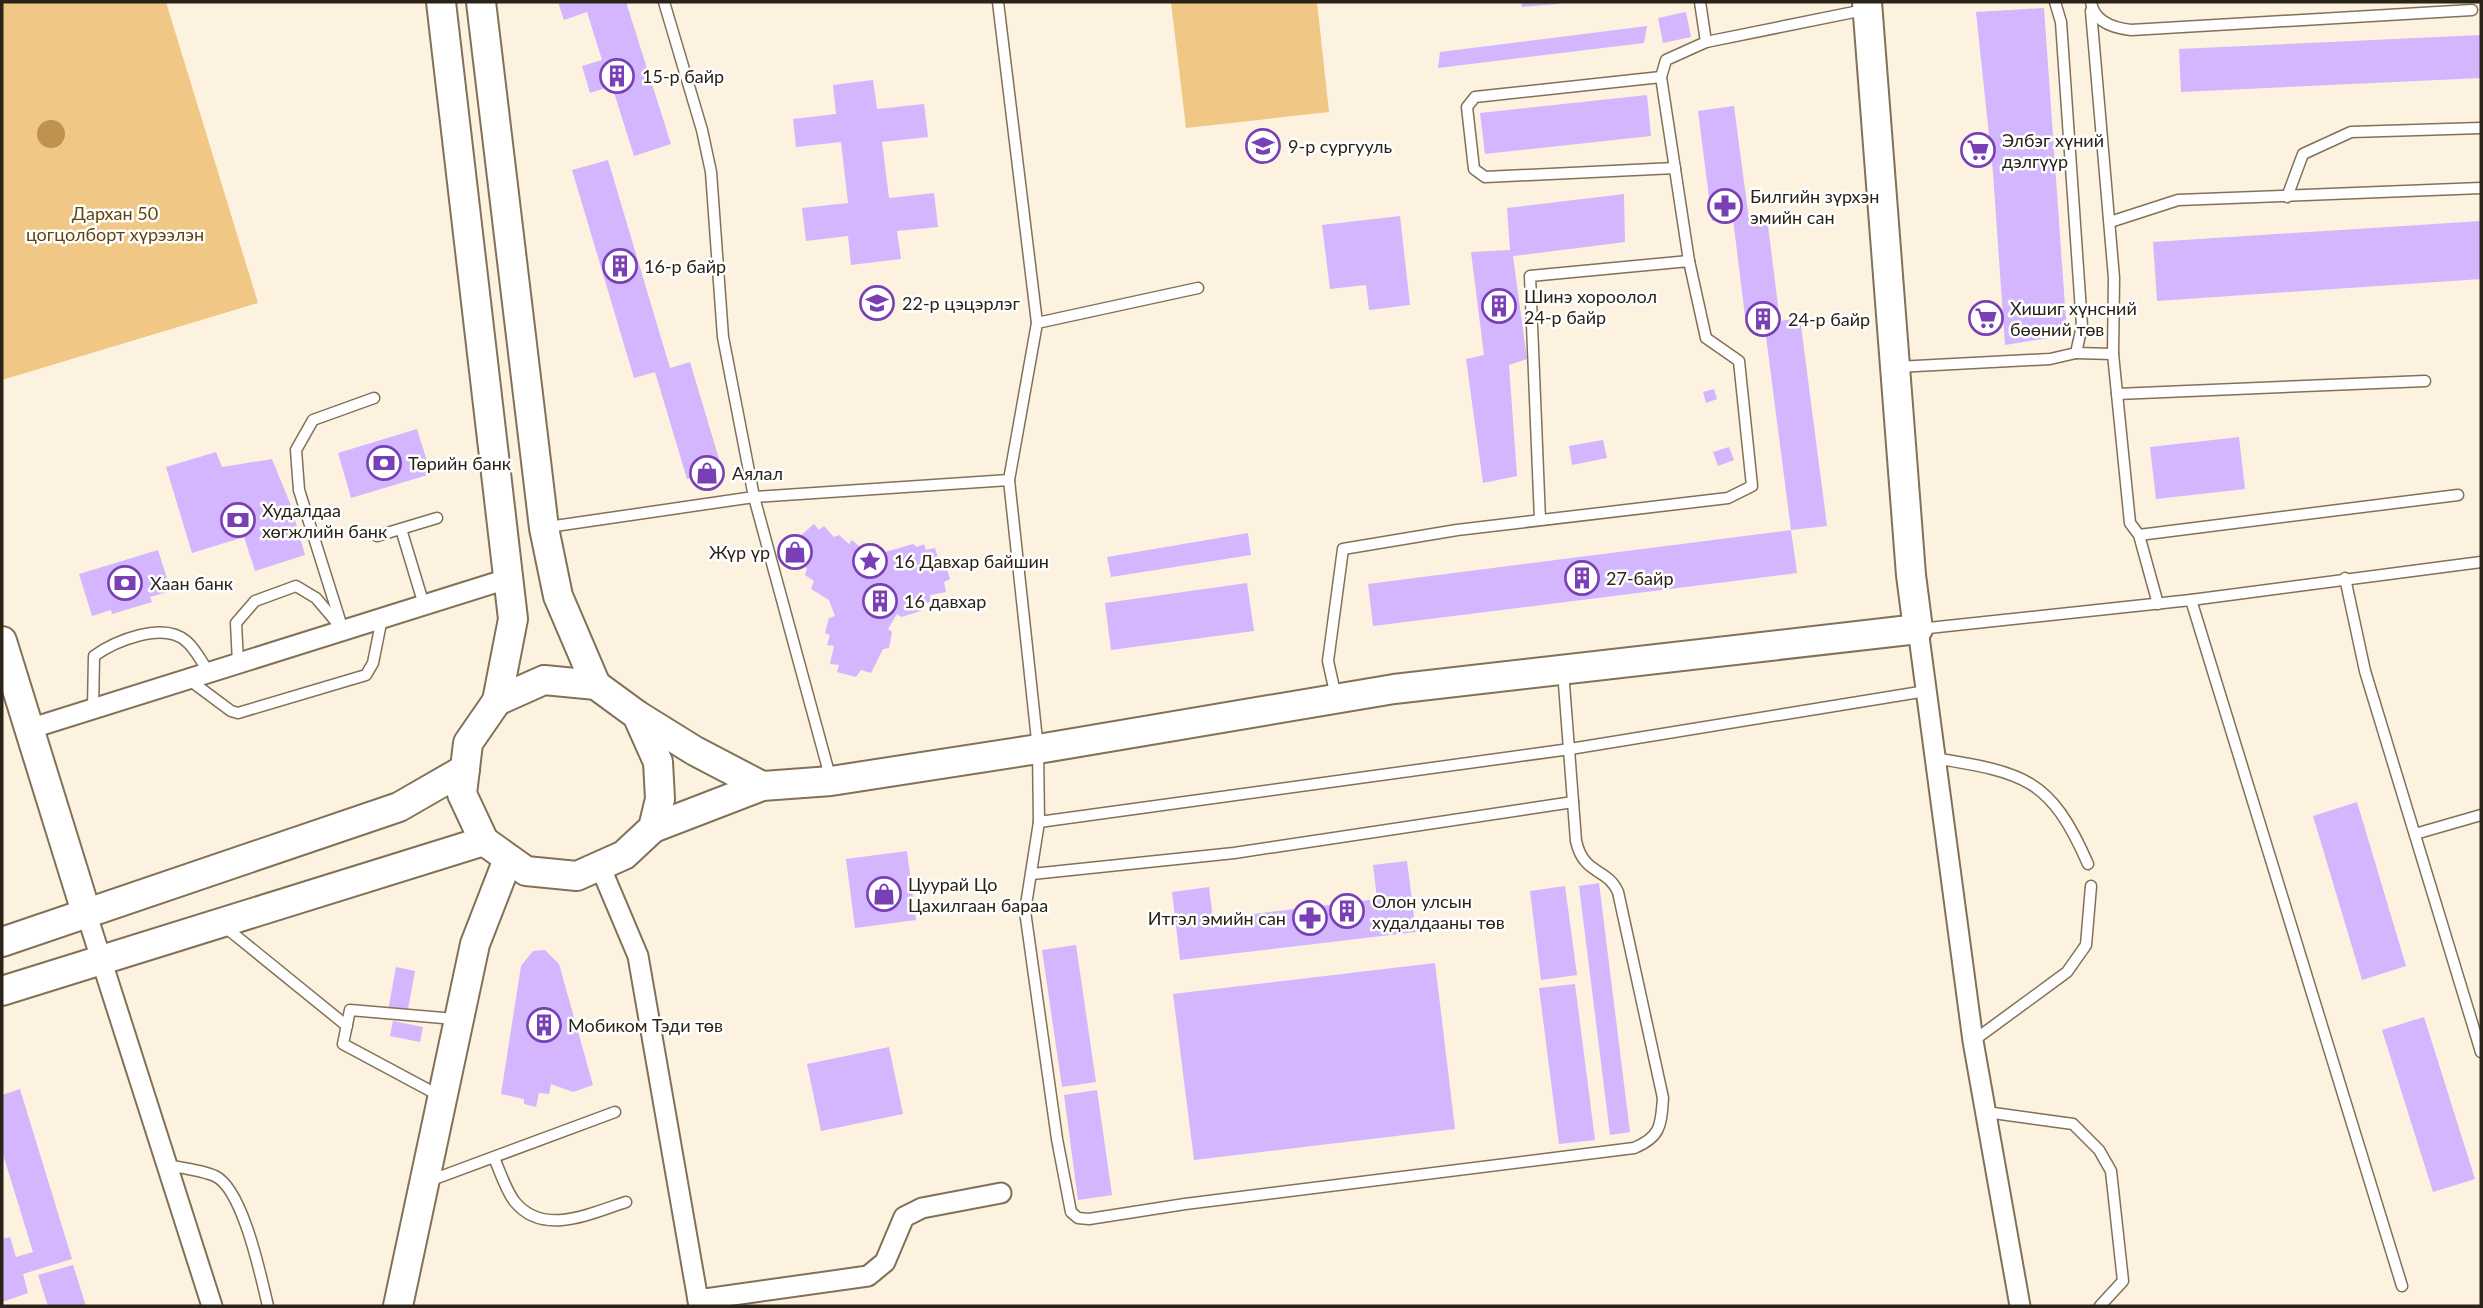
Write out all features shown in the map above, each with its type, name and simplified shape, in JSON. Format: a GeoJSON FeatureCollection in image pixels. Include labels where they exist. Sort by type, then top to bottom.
{"type":"FeatureCollection","features":[{"type":"Feature","properties":{"kind":"main road"},"geometry":{"type":"LineString","coordinates":[[441,2],[506,579],[513,619],[497,701],[468,743],[463,794],[484,841],[508,859],[526,871],[577,876],[624,855],[653,828],[762,786],[831,781],[1337,699],[1918,629],[1911,575],[1868,5]]}},
{"type":"Feature","properties":{"kind":"main road"},"geometry":{"type":"LineString","coordinates":[[481,2],[544,528],[558,596],[596,685],[637,715],[695,751],[762,786]]}},
{"type":"Feature","properties":{"kind":"main road"},"geometry":{"type":"LineString","coordinates":[[2,641],[86,912]]}},
{"type":"Feature","properties":{"kind":"main road"},"geometry":{"type":"LineString","coordinates":[[497,701],[544,680],[596,685]]}},
{"type":"Feature","properties":{"kind":"main road"},"geometry":{"type":"LineString","coordinates":[[637,715],[658,762],[660,799],[653,828]]}},
{"type":"Feature","properties":{"kind":"main road"},"geometry":{"type":"LineString","coordinates":[[2,942],[399,807],[465,769]]}},
{"type":"Feature","properties":{"kind":"main road"},"geometry":{"type":"LineString","coordinates":[[2,991],[484,841]]}},
{"type":"Feature","properties":{"kind":"main road"},"geometry":{"type":"LineString","coordinates":[[398,1306],[475,944],[508,859]]}},
{"type":"Feature","properties":{"kind":"street"},"geometry":{"type":"LineString","coordinates":[[29,729],[506,579]]}},
{"type":"Feature","properties":{"kind":"street"},"geometry":{"type":"LineString","coordinates":[[1918,629],[1973,1041],[2021,1306]]}},
{"type":"Feature","properties":{"kind":"street"},"geometry":{"type":"LineString","coordinates":[[600,866],[638,956],[699,1303],[869,1276],[885,1262],[904,1217],[922,1208],[1001,1193]]}},
{"type":"Feature","properties":{"kind":"street"},"geometry":{"type":"LineString","coordinates":[[86,912],[212,1306]]}},
{"type":"Feature","properties":{"kind":"lane"},"geometry":{"type":"LineString","coordinates":[[664,2],[702,130],[711,172],[723,337],[754,497],[831,781]]}},
{"type":"Feature","properties":{"kind":"lane"},"geometry":{"type":"LineString","coordinates":[[998,2],[1037,323],[1009,480],[1038,749],[1039,822],[1025,911],[1050,1097],[1071,1212],[1078,1218],[1089,1219],[1185,1204],[1634,1149],[1650,1142],[1661,1125],[1663,1098],[1618,892],[1614,882],[1588,867],[1579,855],[1563,671]]}},
{"type":"Feature","properties":{"kind":"lane"},"geometry":{"type":"LineString","coordinates":[[1700,2],[1706,42]]}},
{"type":"Feature","properties":{"kind":"lane"},"geometry":{"type":"LineString","coordinates":[[2055,2],[2062,22],[2082,326],[2076,353]]}},
{"type":"Feature","properties":{"kind":"lane"},"geometry":{"type":"LineString","coordinates":[[2091,4],[2098,19],[2115,28],[2131,30],[2472,10]]}},
{"type":"Feature","properties":{"kind":"lane"},"geometry":{"type":"LineString","coordinates":[[2091,4],[2114,278],[2113,354],[2130,523],[2139,535],[2158,604]]}},
{"type":"Feature","properties":{"kind":"lane"},"geometry":{"type":"LineString","coordinates":[[1337,699],[1328,661],[1343,549],[1540,520],[1728,498],[1752,486],[1739,361],[1706,338],[1689,261],[1661,77],[1666,60],[1706,42],[1868,5]]}},
{"type":"Feature","properties":{"kind":"lane"},"geometry":{"type":"LineString","coordinates":[[1661,77],[1475,97],[1467,107],[1474,169],[1485,177],[1675,168]]}},
{"type":"Feature","properties":{"kind":"lane"},"geometry":{"type":"LineString","coordinates":[[2287,197],[2303,154],[2351,132],[2481,128]]}},
{"type":"Feature","properties":{"kind":"lane"},"geometry":{"type":"LineString","coordinates":[[2110,222],[2178,200],[2481,188]]}},
{"type":"Feature","properties":{"kind":"lane"},"geometry":{"type":"LineString","coordinates":[[1540,520],[1530,276],[1689,261]]}},
{"type":"Feature","properties":{"kind":"lane"},"geometry":{"type":"LineString","coordinates":[[1037,323],[1198,288]]}},
{"type":"Feature","properties":{"kind":"lane"},"geometry":{"type":"LineString","coordinates":[[1897,367],[2050,359],[2076,353],[2113,354]]}},
{"type":"Feature","properties":{"kind":"lane"},"geometry":{"type":"LineString","coordinates":[[2117,394],[2425,381]]}},
{"type":"Feature","properties":{"kind":"lane"},"geometry":{"type":"LineString","coordinates":[[343,630],[299,490],[296,450],[313,420],[374,398]]}},
{"type":"Feature","properties":{"kind":"lane"},"geometry":{"type":"LineString","coordinates":[[544,528],[754,497],[1009,480]]}},
{"type":"Feature","properties":{"kind":"lane"},"geometry":{"type":"LineString","coordinates":[[2139,535],[2458,495]]}},
{"type":"Feature","properties":{"kind":"lane"},"geometry":{"type":"LineString","coordinates":[[377,536],[437,518]]}},
{"type":"Feature","properties":{"kind":"lane"},"geometry":{"type":"LineString","coordinates":[[401,529],[424,605]]}},
{"type":"Feature","properties":{"kind":"lane"},"geometry":{"type":"LineString","coordinates":[[1918,629],[2192,600],[2481,562]]}},
{"type":"Feature","properties":{"kind":"lane"},"geometry":{"type":"LineString","coordinates":[[2345,578],[2365,671],[2481,1052]]}},
{"type":"Feature","properties":{"kind":"lane"},"geometry":{"type":"LineString","coordinates":[[238,663],[236,623],[255,601],[296,586],[316,598],[343,630]]}},
{"type":"Feature","properties":{"kind":"lane"},"geometry":{"type":"LineString","coordinates":[[2192,600],[2402,1286]]}},
{"type":"Feature","properties":{"kind":"lane"},"geometry":{"type":"LineString","coordinates":[[188,679],[231,711],[238,713],[366,675],[373,663],[382,618]]}},
{"type":"Feature","properties":{"kind":"lane"},"geometry":{"type":"LineString","coordinates":[[93,709],[94,656],[120,643],[160,631],[186,640],[209,673]]}},
{"type":"Feature","properties":{"kind":"lane"},"geometry":{"type":"LineString","coordinates":[[1039,822],[1570,749],[1926,691]]}},
{"type":"Feature","properties":{"kind":"lane"},"geometry":{"type":"LineString","coordinates":[[1935,758],[2000,769],[2046,792],[2071,824],[2088,864]]}},
{"type":"Feature","properties":{"kind":"lane"},"geometry":{"type":"LineString","coordinates":[[1032,874],[1234,853],[1573,802]]}},
{"type":"Feature","properties":{"kind":"lane"},"geometry":{"type":"LineString","coordinates":[[2415,834],[2481,816]]}},
{"type":"Feature","properties":{"kind":"lane"},"geometry":{"type":"LineString","coordinates":[[1973,1041],[2067,972],[2086,945],[2091,886]]}},
{"type":"Feature","properties":{"kind":"lane"},"geometry":{"type":"LineString","coordinates":[[222,924],[347,1026]]}},
{"type":"Feature","properties":{"kind":"lane"},"geometry":{"type":"LineString","coordinates":[[443,1098],[343,1044],[350,1010],[460,1019]]}},
{"type":"Feature","properties":{"kind":"lane"},"geometry":{"type":"LineString","coordinates":[[423,1184],[615,1112]]}},
{"type":"Feature","properties":{"kind":"lane"},"geometry":{"type":"LineString","coordinates":[[1986,1112],[2073,1125],[2099,1150],[2111,1171],[2123,1281],[2100,1306]]}},
{"type":"Feature","properties":{"kind":"lane"},"geometry":{"type":"LineString","coordinates":[[494,1158],[515,1202],[541,1220],[564,1221],[626,1202]]}},
{"type":"Feature","properties":{"kind":"lane"},"geometry":{"type":"LineString","coordinates":[[166,1165],[217,1177],[233,1196],[251,1242],[268,1306]]}},
{"type":"Feature","properties":{"kind":"green space","name":"Дархан 50 цогцолборт хүрээлэн"},"geometry":{"type":"Polygon","coordinates":[[[2,2],[166,2],[258,303],[2,380],[2,2]]]}},
{"type":"Feature","properties":{"kind":"green space"},"geometry":{"type":"Polygon","coordinates":[[[1171,2],[1317,2],[1329,112],[1186,128],[1171,2]]]}},
{"type":"Feature","properties":{"kind":"shaded area"},"geometry":{"type":"Polygon","coordinates":[[[51,120],[61,124],[65,134],[61,144],[51,148],[41,144],[37,134],[41,124],[51,120]]]}},
{"type":"Feature","properties":{"kind":"building","name":"15-р байр"},"geometry":{"type":"Polygon","coordinates":[[[558,2],[626,2],[671,144],[634,156],[612,86],[590,93],[582,66],[602,60],[587,12],[564,20],[558,2]]]}},
{"type":"Feature","properties":{"kind":"building"},"geometry":{"type":"Polygon","coordinates":[[[1521,2],[1559,2],[1559,4],[1522,7],[1521,2]]]}},
{"type":"Feature","properties":{"kind":"building"},"geometry":{"type":"Polygon","coordinates":[[[2044,8],[2067,335],[2005,345],[1993,173],[1976,12],[2044,8]]]}},
{"type":"Feature","properties":{"kind":"building"},"geometry":{"type":"Polygon","coordinates":[[[1686,12],[1691,37],[1663,43],[1658,18],[1686,12]]]}},
{"type":"Feature","properties":{"kind":"building"},"geometry":{"type":"Polygon","coordinates":[[[1647,26],[1644,43],[1438,68],[1440,52],[1647,26]]]}},
{"type":"Feature","properties":{"kind":"building"},"geometry":{"type":"Polygon","coordinates":[[[2481,35],[2481,78],[2181,92],[2179,49],[2481,35]]]}},
{"type":"Feature","properties":{"kind":"building","name":"22-р цэцэрлэг"},"geometry":{"type":"Polygon","coordinates":[[[873,80],[877,109],[924,104],[928,137],[882,142],[889,198],[934,193],[938,227],[897,231],[901,259],[851,265],[848,236],[806,241],[802,208],[848,203],[841,142],[796,147],[793,119],[836,114],[833,85],[873,80]]]}},
{"type":"Feature","properties":{"kind":"building"},"geometry":{"type":"Polygon","coordinates":[[[1647,95],[1651,136],[1485,154],[1480,113],[1647,95]]]}},
{"type":"Feature","properties":{"kind":"building","name":"24-р байр"},"geometry":{"type":"Polygon","coordinates":[[[1734,106],[1749,220],[1767,218],[1780,321],[1800,318],[1827,526],[1791,530],[1764,321],[1746,324],[1733,219],[1712,221],[1698,111],[1734,106]]]}},
{"type":"Feature","properties":{"kind":"building","name":"16-р байр"},"geometry":{"type":"Polygon","coordinates":[[[608,160],[670,368],[690,362],[722,469],[687,479],[655,372],[634,378],[572,170],[608,160]]]}},
{"type":"Feature","properties":{"kind":"building","name":"Шинэ хороолол 24-р байр"},"geometry":{"type":"Polygon","coordinates":[[[1624,194],[1625,242],[1513,256],[1527,359],[1509,365],[1517,476],[1483,483],[1466,359],[1484,355],[1471,252],[1510,250],[1507,208],[1624,194]]]}},
{"type":"Feature","properties":{"kind":"building"},"geometry":{"type":"Polygon","coordinates":[[[1400,216],[1410,305],[1369,310],[1366,285],[1330,289],[1322,225],[1400,216]]]}},
{"type":"Feature","properties":{"kind":"building"},"geometry":{"type":"Polygon","coordinates":[[[2481,221],[2481,279],[2157,301],[2153,242],[2481,221]]]}},
{"type":"Feature","properties":{"kind":"building"},"geometry":{"type":"Polygon","coordinates":[[[1714,389],[1717,399],[1706,403],[1703,392],[1714,389]]]}},
{"type":"Feature","properties":{"kind":"building","name":"Төрийн банк"},"geometry":{"type":"Polygon","coordinates":[[[417,429],[431,474],[351,498],[338,453],[417,429]]]}},
{"type":"Feature","properties":{"kind":"building"},"geometry":{"type":"Polygon","coordinates":[[[2239,437],[2245,489],[2156,499],[2150,447],[2239,437]]]}},
{"type":"Feature","properties":{"kind":"building"},"geometry":{"type":"Polygon","coordinates":[[[1603,440],[1607,458],[1572,465],[1569,446],[1603,440]]]}},
{"type":"Feature","properties":{"kind":"building"},"geometry":{"type":"Polygon","coordinates":[[[1729,447],[1734,460],[1718,466],[1713,452],[1729,447]]]}},
{"type":"Feature","properties":{"kind":"building","name":"Худалдаа хөгжлийн банк"},"geometry":{"type":"Polygon","coordinates":[[[216,452],[222,467],[272,459],[290,503],[305,555],[255,571],[244,537],[192,553],[166,467],[216,452]]]}},
{"type":"Feature","properties":{"kind":"building","name":"16 давхар"},"geometry":{"type":"Polygon","coordinates":[[[814,524],[819,530],[824,526],[834,537],[839,535],[849,544],[852,540],[867,553],[865,559],[880,561],[882,553],[913,544],[917,547],[924,544],[926,550],[935,548],[938,558],[944,558],[950,579],[944,582],[946,592],[930,595],[931,601],[920,606],[921,611],[901,617],[897,614],[888,629],[892,632],[889,648],[883,649],[871,673],[861,670],[856,677],[837,672],[839,665],[830,664],[834,646],[827,645],[830,635],[825,633],[829,618],[835,616],[829,600],[811,589],[814,581],[805,575],[807,569],[797,556],[802,551],[799,545],[804,542],[800,536],[814,524]]]}},
{"type":"Feature","properties":{"kind":"building","name":"27-байр"},"geometry":{"type":"Polygon","coordinates":[[[1791,530],[1797,573],[1373,626],[1368,584],[1791,530]]]}},
{"type":"Feature","properties":{"kind":"building"},"geometry":{"type":"Polygon","coordinates":[[[1248,533],[1251,555],[1111,577],[1107,557],[1248,533]]]}},
{"type":"Feature","properties":{"kind":"building","name":"Хаан банк"},"geometry":{"type":"Polygon","coordinates":[[[158,550],[171,591],[150,597],[152,602],[112,614],[111,610],[92,616],[79,574],[158,550]]]}},
{"type":"Feature","properties":{"kind":"building"},"geometry":{"type":"Polygon","coordinates":[[[1247,583],[1254,631],[1111,650],[1105,603],[1247,583]]]}},
{"type":"Feature","properties":{"kind":"building"},"geometry":{"type":"Polygon","coordinates":[[[2357,802],[2406,966],[2362,980],[2313,816],[2357,802]]]}},
{"type":"Feature","properties":{"kind":"building"},"geometry":{"type":"Polygon","coordinates":[[[907,851],[916,920],[855,928],[846,859],[907,851]]]}},
{"type":"Feature","properties":{"kind":"building","name":"Олон улсын худалдааны төв"},"geometry":{"type":"Polygon","coordinates":[[[1407,861],[1416,932],[1180,960],[1172,892],[1209,887],[1213,919],[1377,899],[1373,865],[1407,861]]]}},
{"type":"Feature","properties":{"kind":"building"},"geometry":{"type":"Polygon","coordinates":[[[1599,883],[1630,1132],[1610,1135],[1579,886],[1599,883]]]}},
{"type":"Feature","properties":{"kind":"building"},"geometry":{"type":"Polygon","coordinates":[[[1565,886],[1577,975],[1541,980],[1530,891],[1565,886]]]}},
{"type":"Feature","properties":{"kind":"building"},"geometry":{"type":"Polygon","coordinates":[[[1076,945],[1096,1082],[1062,1087],[1042,950],[1076,945]]]}},
{"type":"Feature","properties":{"kind":"building","name":"Мобиком Тэди төв"},"geometry":{"type":"Polygon","coordinates":[[[545,950],[559,964],[593,1085],[573,1092],[551,1084],[549,1094],[539,1093],[536,1107],[524,1104],[524,1099],[501,1094],[521,966],[533,951],[545,950]]]}},
{"type":"Feature","properties":{"kind":"building","name":"Олон улсын худалдааны төв"},"geometry":{"type":"Polygon","coordinates":[[[1435,963],[1455,1129],[1194,1160],[1173,994],[1435,963]]]}},
{"type":"Feature","properties":{"kind":"building"},"geometry":{"type":"Polygon","coordinates":[[[396,967],[415,971],[407,1015],[388,1011],[396,967]]]}},
{"type":"Feature","properties":{"kind":"building"},"geometry":{"type":"Polygon","coordinates":[[[1575,984],[1595,1140],[1559,1144],[1539,988],[1575,984]]]}},
{"type":"Feature","properties":{"kind":"building"},"geometry":{"type":"Polygon","coordinates":[[[2424,1017],[2475,1179],[2433,1192],[2382,1030],[2424,1017]]]}},
{"type":"Feature","properties":{"kind":"building"},"geometry":{"type":"Polygon","coordinates":[[[393,1021],[423,1027],[420,1042],[390,1036],[393,1021]]]}},
{"type":"Feature","properties":{"kind":"building"},"geometry":{"type":"Polygon","coordinates":[[[889,1047],[903,1114],[821,1131],[807,1064],[889,1047]]]}},
{"type":"Feature","properties":{"kind":"building"},"geometry":{"type":"Polygon","coordinates":[[[20,1089],[72,1259],[23,1274],[28,1293],[2,1302],[2,1239],[10,1237],[16,1257],[33,1252],[2,1151],[2,1095],[20,1089]]]}},
{"type":"Feature","properties":{"kind":"building"},"geometry":{"type":"Polygon","coordinates":[[[1097,1090],[1112,1195],[1078,1200],[1064,1095],[1097,1090]]]}},
{"type":"Feature","properties":{"kind":"building"},"geometry":{"type":"Polygon","coordinates":[[[73,1265],[86,1306],[48,1306],[38,1275],[73,1265]]]}},
{"type":"Feature","properties":{"kind":"place","name":"15-р байр"},"geometry":{"type":"Point","coordinates":[617,76]}},
{"type":"Feature","properties":{"kind":"place","name":"9-р сургууль"},"geometry":{"type":"Point","coordinates":[1263,146]}},
{"type":"Feature","properties":{"kind":"place","name":"Элбэг хүний дэлгүүр"},"geometry":{"type":"Point","coordinates":[1978,150]}},
{"type":"Feature","properties":{"kind":"place","name":"Билгийн зүрхэн эмийн сан"},"geometry":{"type":"Point","coordinates":[1725,206]}},
{"type":"Feature","properties":{"kind":"place","name":"16-р байр"},"geometry":{"type":"Point","coordinates":[620,266]}},
{"type":"Feature","properties":{"kind":"place","name":"22-р цэцэрлэг"},"geometry":{"type":"Point","coordinates":[877,303]}},
{"type":"Feature","properties":{"kind":"place","name":"Шинэ хороолол 24-р байр"},"geometry":{"type":"Point","coordinates":[1499,306]}},
{"type":"Feature","properties":{"kind":"place","name":"Хишиг хүнсний бөөний төв"},"geometry":{"type":"Point","coordinates":[1986,318]}},
{"type":"Feature","properties":{"kind":"place","name":"24-р байр"},"geometry":{"type":"Point","coordinates":[1763,319]}},
{"type":"Feature","properties":{"kind":"place","name":"Төрийн банк"},"geometry":{"type":"Point","coordinates":[384,463]}},
{"type":"Feature","properties":{"kind":"place","name":"Аялал"},"geometry":{"type":"Point","coordinates":[707,473]}},
{"type":"Feature","properties":{"kind":"place","name":"Худалдаа хөгжлийн банк"},"geometry":{"type":"Point","coordinates":[238,520]}},
{"type":"Feature","properties":{"kind":"place","name":"Жүр үр"},"geometry":{"type":"Point","coordinates":[795,552]}},
{"type":"Feature","properties":{"kind":"place","name":"16 Давхар байшин"},"geometry":{"type":"Point","coordinates":[870,561]}},
{"type":"Feature","properties":{"kind":"place","name":"27-байр"},"geometry":{"type":"Point","coordinates":[1582,578]}},
{"type":"Feature","properties":{"kind":"place","name":"Хаан банк"},"geometry":{"type":"Point","coordinates":[125,583]}},
{"type":"Feature","properties":{"kind":"place","name":"16 давхар"},"geometry":{"type":"Point","coordinates":[880,601]}},
{"type":"Feature","properties":{"kind":"place","name":"Цуурай Цо Цахилгаан бараа"},"geometry":{"type":"Point","coordinates":[884,894]}},
{"type":"Feature","properties":{"kind":"place","name":"Олон улсын худалдааны төв"},"geometry":{"type":"Point","coordinates":[1347,911]}},
{"type":"Feature","properties":{"kind":"place","name":"Итгэл эмийн сан"},"geometry":{"type":"Point","coordinates":[1310,918]}},
{"type":"Feature","properties":{"kind":"place","name":"Мобиком Тэди төв"},"geometry":{"type":"Point","coordinates":[544,1025]}}]}
